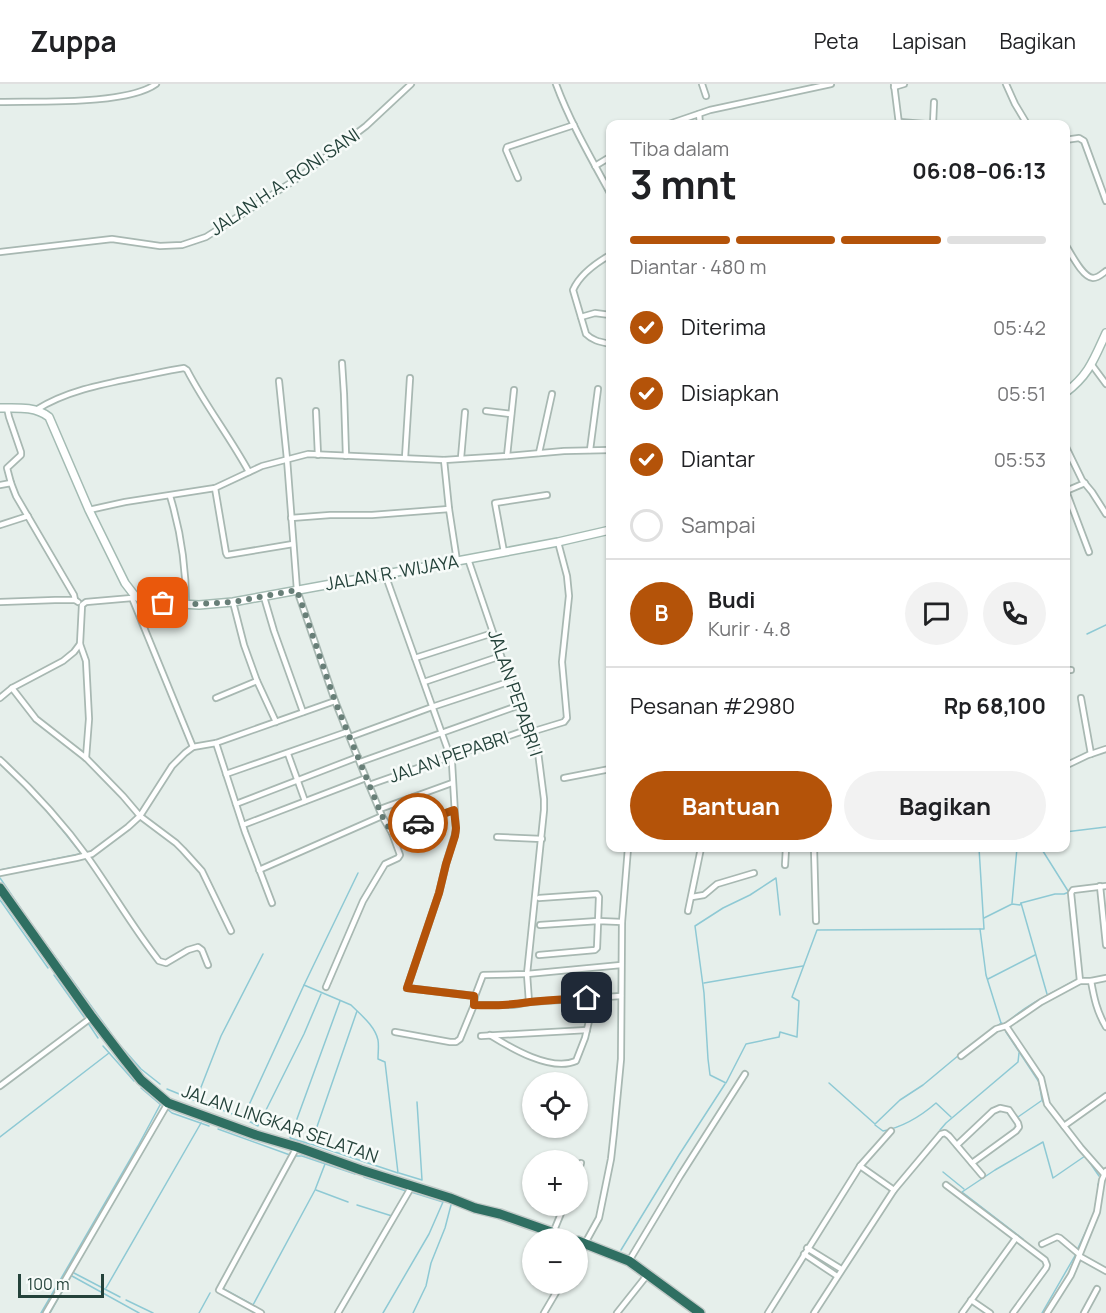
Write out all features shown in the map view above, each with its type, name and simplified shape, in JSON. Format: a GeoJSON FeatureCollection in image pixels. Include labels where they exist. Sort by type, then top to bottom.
{"type":"FeatureCollection","features":[{"type":"Feature","properties":{"kind":"highway","name":"JALAN LINGKAR SELATAN"},"geometry":{"type":"LineString","coordinates":[[0,888],[92,1017],[141,1080],[168,1103],[256,1135],[538,1228]]}},
{"type":"Feature","properties":{"kind":"highway"},"geometry":{"type":"LineString","coordinates":[[588,1246],[629,1261],[693,1311]]}},
{"type":"Feature","properties":{"kind":"street"},"geometry":{"type":"LineString","coordinates":[[0,102],[97,99],[144,91],[156,84]]}},
{"type":"Feature","properties":{"kind":"street","name":"JALAN H.A. RONI SANI"},"geometry":{"type":"LineString","coordinates":[[0,252],[112,239],[171,246],[200,239],[298,178],[366,126],[411,84]]}},
{"type":"Feature","properties":{"kind":"street"},"geometry":{"type":"LineString","coordinates":[[556,84],[563,103],[606,186]]}},
{"type":"Feature","properties":{"kind":"street"},"geometry":{"type":"LineString","coordinates":[[702,84],[706,96]]}},
{"type":"Feature","properties":{"kind":"street"},"geometry":{"type":"LineString","coordinates":[[681,120],[710,110],[831,84]]}},
{"type":"Feature","properties":{"kind":"street"},"geometry":{"type":"LineString","coordinates":[[899,120],[894,85],[904,84]]}},
{"type":"Feature","properties":{"kind":"street"},"geometry":{"type":"LineString","coordinates":[[1006,84],[1025,120]]}},
{"type":"Feature","properties":{"kind":"street"},"geometry":{"type":"LineString","coordinates":[[933,120],[934,102]]}},
{"type":"Feature","properties":{"kind":"street"},"geometry":{"type":"LineString","coordinates":[[699,114],[700,120]]}},
{"type":"Feature","properties":{"kind":"street"},"geometry":{"type":"LineString","coordinates":[[518,178],[506,150],[507,147],[574,125]]}},
{"type":"Feature","properties":{"kind":"street"},"geometry":{"type":"LineString","coordinates":[[1070,139],[1079,138],[1084,141],[1106,201]]}},
{"type":"Feature","properties":{"kind":"street"},"geometry":{"type":"LineString","coordinates":[[595,166],[606,159]]}},
{"type":"Feature","properties":{"kind":"street"},"geometry":{"type":"LineString","coordinates":[[1070,252],[1085,275],[1092,278],[1098,277],[1106,271]]}},
{"type":"Feature","properties":{"kind":"street"},"geometry":{"type":"LineString","coordinates":[[606,257],[594,264],[574,287],[574,294],[588,336],[606,343]]}},
{"type":"Feature","properties":{"kind":"street"},"geometry":{"type":"LineString","coordinates":[[581,317],[595,313],[606,314]]}},
{"type":"Feature","properties":{"kind":"street"},"geometry":{"type":"LineString","coordinates":[[1070,389],[1082,378],[1092,364],[1106,333]]}},
{"type":"Feature","properties":{"kind":"street"},"geometry":{"type":"LineString","coordinates":[[342,363],[346,456]]}},
{"type":"Feature","properties":{"kind":"street"},"geometry":{"type":"LineString","coordinates":[[1092,364],[1106,384]]}},
{"type":"Feature","properties":{"kind":"street"},"geometry":{"type":"LineString","coordinates":[[36,410],[66,395],[182,368],[187,370],[249,472]]}},
{"type":"Feature","properties":{"kind":"street"},"geometry":{"type":"LineString","coordinates":[[405,458],[410,378]]}},
{"type":"Feature","properties":{"kind":"street"},"geometry":{"type":"LineString","coordinates":[[279,381],[297,590],[348,735],[382,816],[399,849],[399,856],[385,864],[363,901],[326,987]]}},
{"type":"Feature","properties":{"kind":"street"},"geometry":{"type":"LineString","coordinates":[[590,450],[598,389]]}},
{"type":"Feature","properties":{"kind":"street"},"geometry":{"type":"LineString","coordinates":[[507,456],[514,390]]}},
{"type":"Feature","properties":{"kind":"street"},"geometry":{"type":"LineString","coordinates":[[539,453],[552,394]]}},
{"type":"Feature","properties":{"kind":"street"},"geometry":{"type":"LineString","coordinates":[[3,408],[36,410],[44,414],[51,422],[89,510],[133,597],[193,747]]}},
{"type":"Feature","properties":{"kind":"street"},"geometry":{"type":"LineString","coordinates":[[3,408],[9,417],[21,452],[21,455],[7,468],[11,483],[75,600]]}},
{"type":"Feature","properties":{"kind":"street"},"geometry":{"type":"LineString","coordinates":[[316,411],[318,455]]}},
{"type":"Feature","properties":{"kind":"street"},"geometry":{"type":"LineString","coordinates":[[486,411],[511,414]]}},
{"type":"Feature","properties":{"kind":"street"},"geometry":{"type":"LineString","coordinates":[[461,458],[465,412]]}},
{"type":"Feature","properties":{"kind":"street"},"geometry":{"type":"LineString","coordinates":[[89,510],[215,488],[261,466],[308,454],[444,459],[606,450]]}},
{"type":"Feature","properties":{"kind":"street"},"geometry":{"type":"LineString","coordinates":[[1070,454],[1085,483],[1106,514]]}},
{"type":"Feature","properties":{"kind":"street"},"geometry":{"type":"LineString","coordinates":[[444,459],[457,561]]}},
{"type":"Feature","properties":{"kind":"street"},"geometry":{"type":"LineString","coordinates":[[0,485],[11,483]]}},
{"type":"Feature","properties":{"kind":"street"},"geometry":{"type":"LineString","coordinates":[[1070,489],[1085,483]]}},
{"type":"Feature","properties":{"kind":"street"},"geometry":{"type":"LineString","coordinates":[[215,488],[226,554],[293,544]]}},
{"type":"Feature","properties":{"kind":"street"},"geometry":{"type":"LineString","coordinates":[[504,552],[495,503],[547,495]]}},
{"type":"Feature","properties":{"kind":"street"},"geometry":{"type":"LineString","coordinates":[[170,496],[183,546],[186,604]]}},
{"type":"Feature","properties":{"kind":"street"},"geometry":{"type":"LineString","coordinates":[[1070,504],[1089,552]]}},
{"type":"Feature","properties":{"kind":"street"},"geometry":{"type":"LineString","coordinates":[[291,518],[449,509]]}},
{"type":"Feature","properties":{"kind":"street"},"geometry":{"type":"LineString","coordinates":[[0,525],[28,516]]}},
{"type":"Feature","properties":{"kind":"street","name":"JALAN R. WIJAYA"},"geometry":{"type":"LineString","coordinates":[[133,597],[163,603],[233,602],[558,542],[606,531]]}},
{"type":"Feature","properties":{"kind":"street","name":"JALAN PEPABRI"},"geometry":{"type":"LineString","coordinates":[[369,785],[530,730],[564,722],[567,718],[562,662],[569,596],[567,576],[558,542]]}},
{"type":"Feature","properties":{"kind":"street","name":"JALAN PEPABRI I"},"geometry":{"type":"LineString","coordinates":[[468,559],[501,656],[538,752],[544,799],[527,974],[529,1002]]}},
{"type":"Feature","properties":{"kind":"street"},"geometry":{"type":"LineString","coordinates":[[385,574],[452,763],[456,828],[439,893],[407,988],[474,996]]}},
{"type":"Feature","properties":{"kind":"street"},"geometry":{"type":"LineString","coordinates":[[82,605],[86,602],[133,597]]}},
{"type":"Feature","properties":{"kind":"street"},"geometry":{"type":"LineString","coordinates":[[264,597],[303,712]]}},
{"type":"Feature","properties":{"kind":"street"},"geometry":{"type":"LineString","coordinates":[[0,602],[75,600],[82,605]]}},
{"type":"Feature","properties":{"kind":"street"},"geometry":{"type":"LineString","coordinates":[[233,602],[244,645],[257,681],[276,722]]}},
{"type":"Feature","properties":{"kind":"street"},"geometry":{"type":"LineString","coordinates":[[82,605],[80,644],[86,661],[89,719],[86,758]]}},
{"type":"Feature","properties":{"kind":"street"},"geometry":{"type":"LineString","coordinates":[[415,658],[493,633]]}},
{"type":"Feature","properties":{"kind":"street"},"geometry":{"type":"LineString","coordinates":[[0,698],[12,688],[63,661],[80,644]]}},
{"type":"Feature","properties":{"kind":"street"},"geometry":{"type":"LineString","coordinates":[[424,682],[501,656]]}},
{"type":"Feature","properties":{"kind":"street"},"geometry":{"type":"LineString","coordinates":[[216,698],[257,681]]}},
{"type":"Feature","properties":{"kind":"street"},"geometry":{"type":"LineString","coordinates":[[226,774],[511,681]]}},
{"type":"Feature","properties":{"kind":"street"},"geometry":{"type":"LineString","coordinates":[[12,688],[36,719],[86,758],[140,816],[176,843],[202,871],[231,931]]}},
{"type":"Feature","properties":{"kind":"street"},"geometry":{"type":"LineString","coordinates":[[1081,698],[1091,754]]}},
{"type":"Feature","properties":{"kind":"street"},"geometry":{"type":"LineString","coordinates":[[0,873],[86,855],[100,848],[140,816],[172,766],[193,747],[216,743],[335,701]]}},
{"type":"Feature","properties":{"kind":"street"},"geometry":{"type":"LineString","coordinates":[[236,804],[359,759],[520,705]]}},
{"type":"Feature","properties":{"kind":"street"},"geometry":{"type":"LineString","coordinates":[[216,743],[272,903]]}},
{"type":"Feature","properties":{"kind":"street"},"geometry":{"type":"LineString","coordinates":[[1070,764],[1106,749]]}},
{"type":"Feature","properties":{"kind":"street"},"geometry":{"type":"LineString","coordinates":[[288,754],[305,801]]}},
{"type":"Feature","properties":{"kind":"street"},"geometry":{"type":"LineString","coordinates":[[0,760],[28,786],[86,855],[159,962],[166,963],[196,946],[202,950],[208,965]]}},
{"type":"Feature","properties":{"kind":"street"},"geometry":{"type":"LineString","coordinates":[[564,778],[606,770]]}},
{"type":"Feature","properties":{"kind":"street"},"geometry":{"type":"LineString","coordinates":[[243,825],[366,778]]}},
{"type":"Feature","properties":{"kind":"street"},"geometry":{"type":"LineString","coordinates":[[380,809],[452,783]]}},
{"type":"Feature","properties":{"kind":"street"},"geometry":{"type":"LineString","coordinates":[[392,833],[454,810]]}},
{"type":"Feature","properties":{"kind":"street"},"geometry":{"type":"LineString","coordinates":[[260,870],[382,816]]}},
{"type":"Feature","properties":{"kind":"street"},"geometry":{"type":"LineString","coordinates":[[497,837],[542,838]]}},
{"type":"Feature","properties":{"kind":"street"},"geometry":{"type":"LineString","coordinates":[[588,1233],[599,1218],[611,1159],[621,1059],[622,922],[628,852]]}},
{"type":"Feature","properties":{"kind":"street"},"geometry":{"type":"LineString","coordinates":[[688,911],[700,852]]}},
{"type":"Feature","properties":{"kind":"street"},"geometry":{"type":"LineString","coordinates":[[784,865],[786,852]]}},
{"type":"Feature","properties":{"kind":"street"},"geometry":{"type":"LineString","coordinates":[[814,852],[816,921]]}},
{"type":"Feature","properties":{"kind":"street"},"geometry":{"type":"LineString","coordinates":[[692,897],[704,895],[717,884],[754,873]]}},
{"type":"Feature","properties":{"kind":"street"},"geometry":{"type":"LineString","coordinates":[[1080,981],[1071,893],[1073,890],[1103,886],[1106,945]]}},
{"type":"Feature","properties":{"kind":"street"},"geometry":{"type":"LineString","coordinates":[[539,897],[597,894],[599,897],[595,951],[539,955]]}},
{"type":"Feature","properties":{"kind":"street"},"geometry":{"type":"LineString","coordinates":[[540,925],[598,921],[622,922]]}},
{"type":"Feature","properties":{"kind":"street"},"geometry":{"type":"LineString","coordinates":[[395,1032],[456,1042],[460,1039],[474,1005],[474,996],[483,975],[527,974],[621,965]]}},
{"type":"Feature","properties":{"kind":"street"},"geometry":{"type":"LineString","coordinates":[[961,1056],[996,1029],[1006,1026],[1041,1002],[1080,981],[1106,978]]}},
{"type":"Feature","properties":{"kind":"street"},"geometry":{"type":"LineString","coordinates":[[1091,981],[1095,1005],[1106,1026]]}},
{"type":"Feature","properties":{"kind":"street"},"geometry":{"type":"LineString","coordinates":[[474,1005],[513,1005],[621,996]]}},
{"type":"Feature","properties":{"kind":"street"},"geometry":{"type":"LineString","coordinates":[[490,1035],[522,1053],[556,1065],[572,1063],[576,1061],[587,1030],[589,1020],[587,998]]}},
{"type":"Feature","properties":{"kind":"street"},"geometry":{"type":"LineString","coordinates":[[0,1086],[92,1017]]}},
{"type":"Feature","properties":{"kind":"street"},"geometry":{"type":"LineString","coordinates":[[1006,1026],[1041,1078],[1047,1104],[1081,1148],[1105,1172],[1097,1212],[1071,1275],[1047,1313]]}},
{"type":"Feature","properties":{"kind":"street"},"geometry":{"type":"LineString","coordinates":[[482,1036],[587,1030]]}},
{"type":"Feature","properties":{"kind":"street"},"geometry":{"type":"LineString","coordinates":[[629,1261],[745,1074]]}},
{"type":"Feature","properties":{"kind":"street"},"geometry":{"type":"LineString","coordinates":[[1064,1126],[1106,1096]]}},
{"type":"Feature","properties":{"kind":"street"},"geometry":{"type":"LineString","coordinates":[[46,1313],[168,1103]]}},
{"type":"Feature","properties":{"kind":"street"},"geometry":{"type":"LineString","coordinates":[[957,1145],[993,1111],[1000,1108],[1009,1110],[1019,1127],[972,1163]]}},
{"type":"Feature","properties":{"kind":"street"},"geometry":{"type":"LineString","coordinates":[[768,1313],[860,1166],[891,1131]]}},
{"type":"Feature","properties":{"kind":"street"},"geometry":{"type":"LineString","coordinates":[[814,1313],[894,1190],[941,1134],[945,1133],[957,1145],[982,1175]]}},
{"type":"Feature","properties":{"kind":"street"},"geometry":{"type":"LineString","coordinates":[[258,1312],[219,1290],[297,1147]]}},
{"type":"Feature","properties":{"kind":"street"},"geometry":{"type":"LineString","coordinates":[[860,1166],[894,1190]]}},
{"type":"Feature","properties":{"kind":"street"},"geometry":{"type":"LineString","coordinates":[[946,1185],[1045,1260],[1046,1268],[1013,1313]]}},
{"type":"Feature","properties":{"kind":"street"},"geometry":{"type":"LineString","coordinates":[[338,1313],[412,1186]]}},
{"type":"Feature","properties":{"kind":"street"},"geometry":{"type":"LineString","coordinates":[[1042,1244],[1057,1237],[1060,1238],[1079,1255],[1106,1271]]}},
{"type":"Feature","properties":{"kind":"street"},"geometry":{"type":"LineString","coordinates":[[962,1313],[1016,1238]]}},
{"type":"Feature","properties":{"kind":"street"},"geometry":{"type":"LineString","coordinates":[[807,1248],[841,1269]]}},
{"type":"Feature","properties":{"kind":"street"},"geometry":{"type":"LineString","coordinates":[[804,1254],[837,1276]]}},
{"type":"Feature","properties":{"kind":"street"},"geometry":{"type":"LineString","coordinates":[[617,1313],[648,1274]]}},
{"type":"Feature","properties":{"kind":"street"},"geometry":{"type":"LineString","coordinates":[[1084,1313],[1097,1289]]}},
{"type":"Feature","properties":{"kind":"street"},"geometry":{"type":"LineString","coordinates":[[544,1313],[555,1294]]}},
{"type":"Feature","properties":{"kind":"street"},"geometry":{"type":"LineString","coordinates":[[971,1300],[990,1313]]}},
{"type":"Feature","properties":{"kind":"waterway"},"geometry":{"type":"LineString","coordinates":[[1087,634],[1106,625]]}},
{"type":"Feature","properties":{"kind":"waterway"},"geometry":{"type":"LineString","coordinates":[[0,870],[80,854],[28,790]]}},
{"type":"Feature","properties":{"kind":"waterway"},"geometry":{"type":"LineString","coordinates":[[1070,831],[1106,827]]}},
{"type":"Feature","properties":{"kind":"waterway"},"geometry":{"type":"LineString","coordinates":[[979,852],[984,929],[980,929],[986,975],[1001,1023]]}},
{"type":"Feature","properties":{"kind":"waterway"},"geometry":{"type":"LineString","coordinates":[[1012,903],[1017,852]]}},
{"type":"Feature","properties":{"kind":"waterway"},"geometry":{"type":"LineString","coordinates":[[1044,852],[1068,891]]}},
{"type":"Feature","properties":{"kind":"waterway"},"geometry":{"type":"LineString","coordinates":[[304,985],[358,873]]}},
{"type":"Feature","properties":{"kind":"waterway"},"geometry":{"type":"LineString","coordinates":[[0,878],[118,1043],[141,1069],[160,1084]]}},
{"type":"Feature","properties":{"kind":"waterway"},"geometry":{"type":"LineString","coordinates":[[780,915],[776,878],[695,926],[704,993],[710,1075],[726,1083],[746,1044],[779,1037],[780,1032],[797,1037],[799,1001],[792,997],[817,930],[980,929]]}},
{"type":"Feature","properties":{"kind":"waterway"},"geometry":{"type":"LineString","coordinates":[[984,918],[1012,904],[1020,905],[1069,892]]}},
{"type":"Feature","properties":{"kind":"waterway"},"geometry":{"type":"LineString","coordinates":[[0,900],[48,968]]}},
{"type":"Feature","properties":{"kind":"waterway"},"geometry":{"type":"LineString","coordinates":[[1021,903],[1047,994]]}},
{"type":"Feature","properties":{"kind":"waterway"},"geometry":{"type":"LineString","coordinates":[[263,954],[221,1036],[196,1100],[243,1118],[304,985],[351,1005],[367,1021],[374,1030],[378,1042],[378,1059],[385,1062],[398,1173],[311,1144],[357,1011]]}},
{"type":"Feature","properties":{"kind":"waterway"},"geometry":{"type":"LineString","coordinates":[[988,979],[1035,955]]}},
{"type":"Feature","properties":{"kind":"waterway"},"geometry":{"type":"LineString","coordinates":[[704,983],[803,966]]}},
{"type":"Feature","properties":{"kind":"waterway"},"geometry":{"type":"LineString","coordinates":[[54,975],[84,1017]]}},
{"type":"Feature","properties":{"kind":"waterway"},"geometry":{"type":"LineString","coordinates":[[1010,1020],[1033,1003],[1076,980]]}},
{"type":"Feature","properties":{"kind":"waterway"},"geometry":{"type":"LineString","coordinates":[[243,1118],[258,1126],[304,1034],[321,994]]}},
{"type":"Feature","properties":{"kind":"waterway"},"geometry":{"type":"LineString","coordinates":[[310,1144],[290,1138],[340,1001]]}},
{"type":"Feature","properties":{"kind":"waterway"},"geometry":{"type":"LineString","coordinates":[[87,1023],[98,1038]]}},
{"type":"Feature","properties":{"kind":"waterway"},"geometry":{"type":"LineString","coordinates":[[996,1027],[1001,1023],[1004,1024]]}},
{"type":"Feature","properties":{"kind":"waterway"},"geometry":{"type":"LineString","coordinates":[[0,1089],[78,1030]]}},
{"type":"Feature","properties":{"kind":"waterway"},"geometry":{"type":"LineString","coordinates":[[1006,1032],[1039,1082],[1044,1103]]}},
{"type":"Feature","properties":{"kind":"waterway"},"geometry":{"type":"LineString","coordinates":[[103,1046],[134,1081]]}},
{"type":"Feature","properties":{"kind":"waterway"},"geometry":{"type":"LineString","coordinates":[[0,1137],[109,1053]]}},
{"type":"Feature","properties":{"kind":"waterway"},"geometry":{"type":"LineString","coordinates":[[940,1130],[1018,1062],[1019,1053]]}},
{"type":"Feature","properties":{"kind":"waterway"},"geometry":{"type":"LineString","coordinates":[[829,1083],[875,1124],[900,1100],[923,1085],[959,1055]]}},
{"type":"Feature","properties":{"kind":"waterway"},"geometry":{"type":"LineString","coordinates":[[621,1250],[725,1084]]}},
{"type":"Feature","properties":{"kind":"waterway"},"geometry":{"type":"LineString","coordinates":[[141,1088],[161,1105]]}},
{"type":"Feature","properties":{"kind":"waterway"},"geometry":{"type":"LineString","coordinates":[[167,1089],[194,1100]]}},
{"type":"Feature","properties":{"kind":"waterway"},"geometry":{"type":"LineString","coordinates":[[1018,1117],[1041,1101]]}},
{"type":"Feature","properties":{"kind":"waterway"},"geometry":{"type":"LineString","coordinates":[[399,1173],[422,1180],[417,1102]]}},
{"type":"Feature","properties":{"kind":"waterway"},"geometry":{"type":"LineString","coordinates":[[875,1125],[883,1131],[898,1127],[918,1117],[936,1103],[951,1117]]}},
{"type":"Feature","properties":{"kind":"waterway"},"geometry":{"type":"LineString","coordinates":[[41,1313],[160,1105]]}},
{"type":"Feature","properties":{"kind":"waterway"},"geometry":{"type":"LineString","coordinates":[[167,1109],[172,1113],[209,1126]]}},
{"type":"Feature","properties":{"kind":"waterway"},"geometry":{"type":"LineString","coordinates":[[106,1288],[201,1123]]}},
{"type":"Feature","properties":{"kind":"waterway"},"geometry":{"type":"LineString","coordinates":[[218,1129],[290,1155]]}},
{"type":"Feature","properties":{"kind":"waterway"},"geometry":{"type":"LineString","coordinates":[[1023,1239],[962,1192],[1043,1142],[1053,1178],[1085,1156]]}},
{"type":"Feature","properties":{"kind":"waterway"},"geometry":{"type":"LineString","coordinates":[[294,1156],[302,1156],[355,1174]]}},
{"type":"Feature","properties":{"kind":"waterway"},"geometry":{"type":"LineString","coordinates":[[1086,1157],[1099,1176]]}},
{"type":"Feature","properties":{"kind":"waterway"},"geometry":{"type":"LineString","coordinates":[[223,1286],[222,1288],[253,1305],[315,1190],[325,1164]]}},
{"type":"Feature","properties":{"kind":"waterway"},"geometry":{"type":"LineString","coordinates":[[943,1172],[964,1189]]}},
{"type":"Feature","properties":{"kind":"waterway"},"geometry":{"type":"LineString","coordinates":[[364,1177],[406,1191]]}},
{"type":"Feature","properties":{"kind":"waterway"},"geometry":{"type":"LineString","coordinates":[[1098,1184],[1098,1190]]}},
{"type":"Feature","properties":{"kind":"waterway"},"geometry":{"type":"LineString","coordinates":[[316,1190],[348,1202]]}},
{"type":"Feature","properties":{"kind":"waterway"},"geometry":{"type":"LineString","coordinates":[[403,1198],[406,1191]]}},
{"type":"Feature","properties":{"kind":"waterway"},"geometry":{"type":"LineString","coordinates":[[383,1313],[429,1234],[443,1202],[411,1192]]}},
{"type":"Feature","properties":{"kind":"waterway"},"geometry":{"type":"LineString","coordinates":[[1078,1248],[1095,1212],[1096,1199]]}},
{"type":"Feature","properties":{"kind":"waterway"},"geometry":{"type":"LineString","coordinates":[[357,1205],[392,1216]]}},
{"type":"Feature","properties":{"kind":"waterway"},"geometry":{"type":"LineString","coordinates":[[413,1313],[426,1286],[431,1263],[445,1228],[451,1205]]}},
{"type":"Feature","properties":{"kind":"waterway"},"geometry":{"type":"LineString","coordinates":[[50,1313],[91,1240]]}},
{"type":"Feature","properties":{"kind":"waterway"},"geometry":{"type":"LineString","coordinates":[[1042,1313],[1076,1254]]}},
{"type":"Feature","properties":{"kind":"waterway"},"geometry":{"type":"LineString","coordinates":[[74,1273],[120,1297]]}},
{"type":"Feature","properties":{"kind":"waterway"},"geometry":{"type":"LineString","coordinates":[[72,1276],[139,1313]]}},
{"type":"Feature","properties":{"kind":"waterway"},"geometry":{"type":"LineString","coordinates":[[199,1313],[210,1293]]}},
{"type":"Feature","properties":{"kind":"waterway"},"geometry":{"type":"LineString","coordinates":[[126,1300],[153,1313]]}},
{"type":"Feature","properties":{"kind":"way so far"},"geometry":{"type":"LineString","coordinates":[[163,603],[233,602],[297,590],[335,701],[382,816],[392,833],[418,823]]}},
{"type":"Feature","properties":{"kind":"route"},"geometry":{"type":"LineString","coordinates":[[418,823],[454,810],[455,836],[439,893],[407,988],[474,996],[474,1005],[513,1005],[587,998]]}}]}
